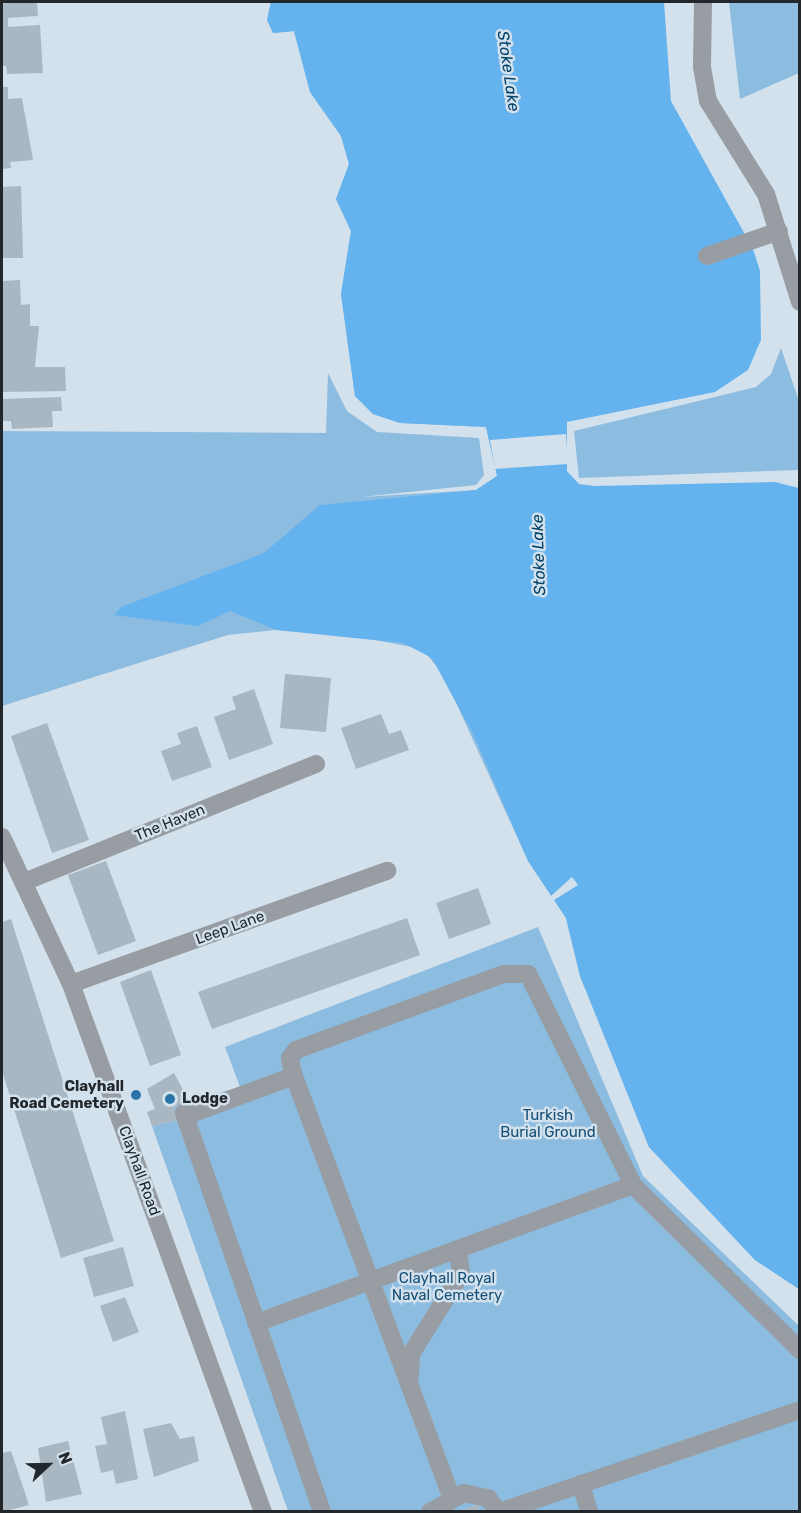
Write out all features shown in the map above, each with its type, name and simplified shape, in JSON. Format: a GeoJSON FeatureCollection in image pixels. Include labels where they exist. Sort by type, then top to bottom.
{"type":"FeatureCollection","features":[{"type":"Feature","properties":{"kind":"street"},"geometry":{"type":"LineString","coordinates":[[703,2],[702,67],[708,101],[759,181],[779,231],[800,302]]}},
{"type":"Feature","properties":{"kind":"street"},"geometry":{"type":"LineString","coordinates":[[707,256],[779,231]]}},
{"type":"Feature","properties":{"kind":"street","name":"The Haven"},"geometry":{"type":"LineString","coordinates":[[24,882],[316,764]]}},
{"type":"Feature","properties":{"kind":"street","name":"Clayhall Road"},"geometry":{"type":"LineString","coordinates":[[2,837],[71,984],[263,1512]]}},
{"type":"Feature","properties":{"kind":"street","name":"Leep Lane"},"geometry":{"type":"LineString","coordinates":[[71,984],[387,871]]}},
{"type":"Feature","properties":{"kind":"street"},"geometry":{"type":"LineString","coordinates":[[451,1496],[294,1076],[290,1058],[296,1050],[522,972],[538,986],[633,1185],[800,1350]]}},
{"type":"Feature","properties":{"kind":"street"},"geometry":{"type":"LineString","coordinates":[[294,1076],[184,1114],[322,1512]]}},
{"type":"Feature","properties":{"kind":"street"},"geometry":{"type":"LineString","coordinates":[[256,1323],[633,1185]]}},
{"type":"Feature","properties":{"kind":"street"},"geometry":{"type":"LineString","coordinates":[[416,1402],[409,1363],[461,1274],[458,1249]]}},
{"type":"Feature","properties":{"kind":"street"},"geometry":{"type":"LineString","coordinates":[[430,1512],[451,1496],[478,1494],[499,1512],[800,1410]]}},
{"type":"Feature","properties":{"kind":"street"},"geometry":{"type":"LineString","coordinates":[[581,1484],[589,1512]]}},
{"type":"Feature","properties":{"kind":"green space"},"geometry":{"type":"Polygon","coordinates":[[[271,2],[294,22],[510,420],[799,1289],[755,1260],[649,1147],[580,976],[566,918],[528,861],[443,674],[422,649],[339,633],[276,630],[228,635],[2,706],[2,431],[326,433],[328,373],[347,411],[377,432],[479,438],[484,475],[476,485],[361,497],[476,490],[497,476],[486,427],[400,423],[373,414],[355,396],[341,294],[351,231],[336,199],[349,164],[341,136],[310,92],[294,31],[273,33],[267,20],[271,2]]]}},
{"type":"Feature","properties":{"kind":"green space"},"geometry":{"type":"Polygon","coordinates":[[[729,2],[799,2],[799,73],[740,99],[729,2]]]}},
{"type":"Feature","properties":{"kind":"green space"},"geometry":{"type":"Polygon","coordinates":[[[781,348],[799,401],[799,470],[579,478],[574,431],[756,387],[771,374],[781,348]]]}},
{"type":"Feature","properties":{"kind":"green space","name":"Clayhall Royal Naval Cemetery"},"geometry":{"type":"Polygon","coordinates":[[[538,927],[643,1176],[799,1326],[799,1511],[288,1511],[152,1126],[178,1120],[174,1106],[240,1087],[225,1047],[538,927]]]}},
{"type":"Feature","properties":{"kind":"water","name":"Stoke Lake"},"geometry":{"type":"Polygon","coordinates":[[[271,2],[664,2],[671,101],[753,249],[760,271],[761,340],[748,370],[715,392],[567,422],[567,471],[579,484],[595,486],[775,482],[799,488],[799,1289],[755,1260],[649,1147],[580,976],[566,918],[528,861],[474,736],[432,658],[403,643],[276,630],[230,611],[198,626],[114,615],[121,607],[264,553],[320,505],[476,490],[497,476],[486,427],[400,423],[373,414],[355,396],[341,294],[351,231],[336,199],[349,164],[341,136],[310,92],[294,31],[273,33],[267,20],[271,2]]]}},
{"type":"Feature","properties":{"kind":"pier"},"geometry":{"type":"Polygon","coordinates":[[[566,434],[568,464],[495,469],[490,440],[566,434]]]}},
{"type":"Feature","properties":{"kind":"pier"},"geometry":{"type":"Polygon","coordinates":[[[537,876],[551,896],[572,877],[578,885],[554,900],[562,916],[537,876]]]}},
{"type":"Feature","properties":{"kind":"building"},"geometry":{"type":"Polygon","coordinates":[[[2,2],[37,2],[38,16],[8,18],[8,27],[40,25],[43,73],[7,74],[6,66],[2,66],[2,2]]]}},
{"type":"Feature","properties":{"kind":"building"},"geometry":{"type":"Polygon","coordinates":[[[2,87],[8,87],[8,99],[22,98],[33,160],[10,162],[11,168],[2,169],[2,87]]]}},
{"type":"Feature","properties":{"kind":"building"},"geometry":{"type":"Polygon","coordinates":[[[21,186],[23,258],[2,258],[2,187],[21,186]]]}},
{"type":"Feature","properties":{"kind":"building"},"geometry":{"type":"Polygon","coordinates":[[[20,280],[21,305],[30,304],[30,326],[39,326],[35,367],[65,367],[66,391],[2,392],[2,281],[20,280]]]}},
{"type":"Feature","properties":{"kind":"building"},"geometry":{"type":"Polygon","coordinates":[[[61,397],[62,411],[52,411],[53,427],[12,429],[11,421],[2,421],[2,399],[61,397]]]}},
{"type":"Feature","properties":{"kind":"building"},"geometry":{"type":"Polygon","coordinates":[[[285,674],[331,678],[326,732],[280,728],[285,674]]]}},
{"type":"Feature","properties":{"kind":"building"},"geometry":{"type":"Polygon","coordinates":[[[254,689],[273,744],[229,760],[214,717],[236,709],[232,697],[254,689]]]}},
{"type":"Feature","properties":{"kind":"building"},"geometry":{"type":"Polygon","coordinates":[[[381,714],[389,734],[401,730],[409,750],[356,769],[341,728],[381,714]]]}},
{"type":"Feature","properties":{"kind":"building"},"geometry":{"type":"Polygon","coordinates":[[[47,723],[89,840],[52,853],[11,736],[47,723]]]}},
{"type":"Feature","properties":{"kind":"building"},"geometry":{"type":"Polygon","coordinates":[[[197,726],[212,767],[172,781],[161,751],[181,744],[177,733],[197,726]]]}},
{"type":"Feature","properties":{"kind":"building"},"geometry":{"type":"Polygon","coordinates":[[[106,861],[136,941],[98,955],[68,875],[106,861]]]}},
{"type":"Feature","properties":{"kind":"building"},"geometry":{"type":"Polygon","coordinates":[[[478,888],[491,924],[449,939],[436,903],[478,888]]]}},
{"type":"Feature","properties":{"kind":"building"},"geometry":{"type":"Polygon","coordinates":[[[407,918],[420,955],[212,1029],[198,992],[407,918]]]}},
{"type":"Feature","properties":{"kind":"building"},"geometry":{"type":"Polygon","coordinates":[[[11,919],[114,1241],[61,1258],[2,1071],[2,922],[11,919]]]}},
{"type":"Feature","properties":{"kind":"building"},"geometry":{"type":"Polygon","coordinates":[[[151,970],[181,1055],[150,1066],[120,982],[151,970]]]}},
{"type":"Feature","properties":{"kind":"building","name":"Lodge"},"geometry":{"type":"Polygon","coordinates":[[[174,1073],[191,1105],[174,1106],[178,1120],[152,1126],[147,1112],[155,1109],[147,1089],[174,1073]]]}},
{"type":"Feature","properties":{"kind":"building"},"geometry":{"type":"Polygon","coordinates":[[[123,1247],[134,1286],[94,1297],[83,1258],[123,1247]]]}},
{"type":"Feature","properties":{"kind":"building"},"geometry":{"type":"Polygon","coordinates":[[[125,1297],[139,1332],[113,1342],[100,1306],[125,1297]]]}},
{"type":"Feature","properties":{"kind":"building"},"geometry":{"type":"Polygon","coordinates":[[[125,1411],[138,1479],[116,1484],[113,1470],[101,1473],[95,1446],[107,1444],[101,1417],[125,1411]]]}},
{"type":"Feature","properties":{"kind":"building"},"geometry":{"type":"Polygon","coordinates":[[[171,1423],[180,1439],[194,1436],[199,1461],[154,1477],[143,1429],[171,1423]]]}},
{"type":"Feature","properties":{"kind":"building"},"geometry":{"type":"Polygon","coordinates":[[[68,1441],[82,1494],[46,1502],[38,1448],[68,1441]]]}},
{"type":"Feature","properties":{"kind":"building"},"geometry":{"type":"Polygon","coordinates":[[[11,1451],[29,1505],[2,1512],[2,1453],[11,1451]]]}},
{"type":"Feature","properties":{"kind":"building"},"geometry":{"type":"Polygon","coordinates":[[[478,1504],[481,1512],[458,1512],[458,1511],[478,1504]]]}},
{"type":"Feature","properties":{"kind":"place","name":"Clayhall Road Cemetery"},"geometry":{"type":"Point","coordinates":[136,1095]}},
{"type":"Feature","properties":{"kind":"place","name":"Lodge"},"geometry":{"type":"Point","coordinates":[170,1099]}},
{"type":"Feature","properties":{"kind":"park label","name":"Turkish Burial Ground"},"geometry":{"type":"Point","coordinates":[548,1124]}}]}
